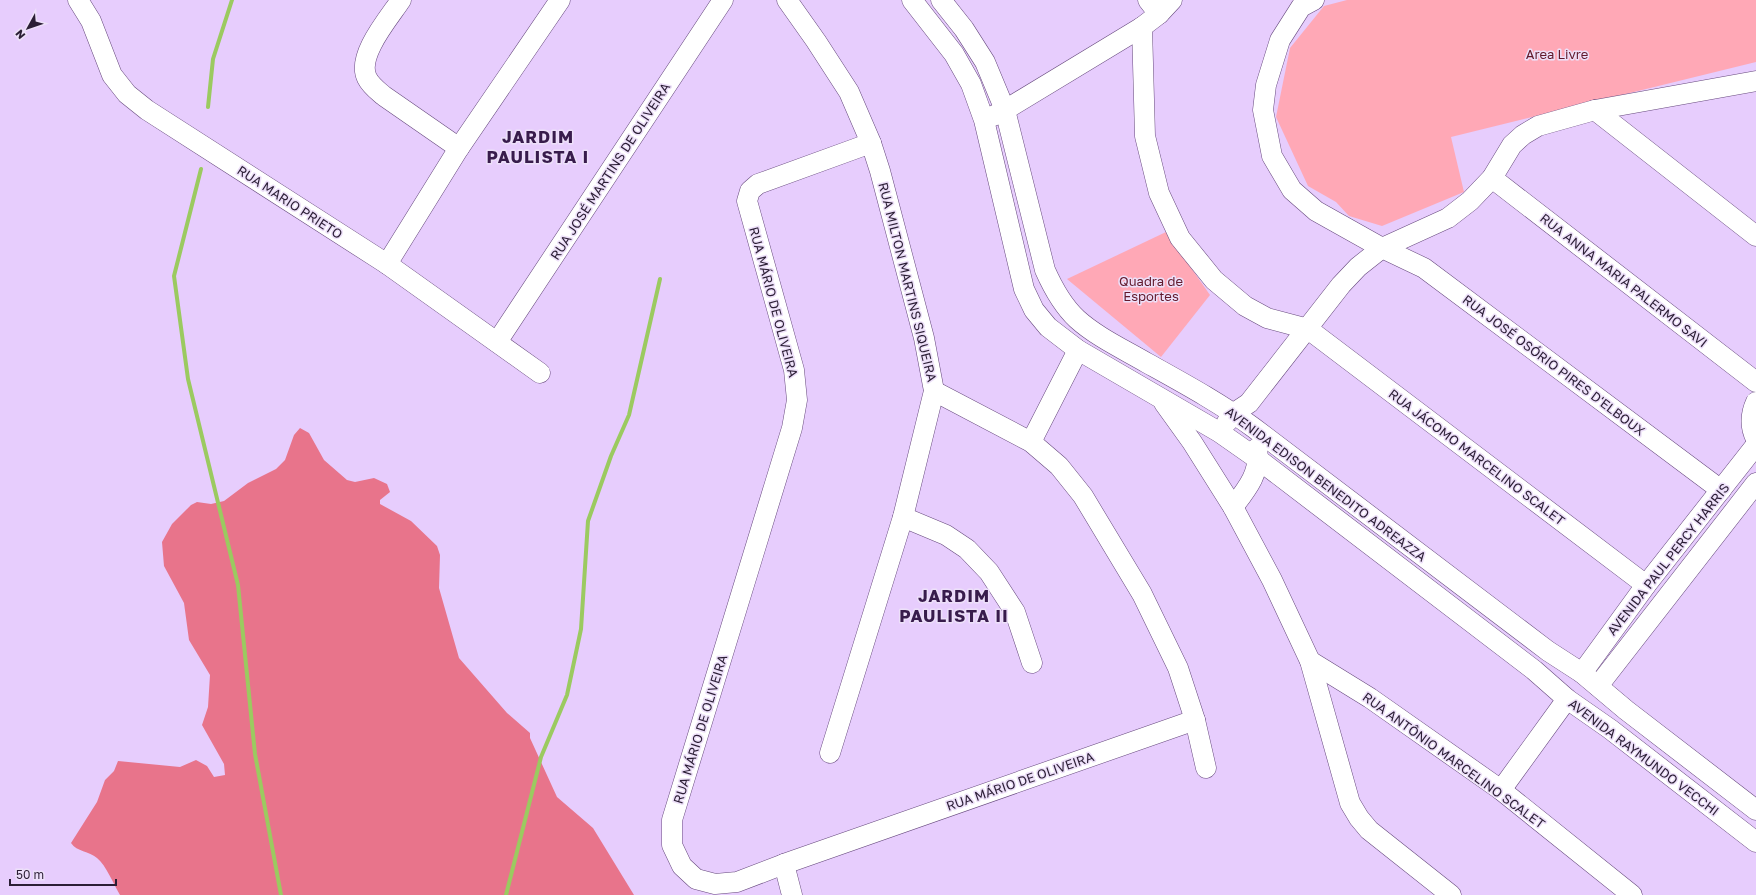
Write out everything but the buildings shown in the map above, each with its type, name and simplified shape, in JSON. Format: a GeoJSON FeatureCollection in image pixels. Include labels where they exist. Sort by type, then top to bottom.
{"type":"FeatureCollection","features":[{"type":"Feature","properties":{"kind":"street","name":"RUA MARIO PRIETO"},"geometry":{"type":"LineString","coordinates":[[78,0],[91,21],[112,75],[127,94],[147,110],[387,264],[540,373]]}},
{"type":"Feature","properties":{"kind":"street"},"geometry":{"type":"LineString","coordinates":[[401,0],[368,50],[364,65],[366,76],[372,86],[384,96],[458,148]]}},
{"type":"Feature","properties":{"kind":"street"},"geometry":{"type":"LineString","coordinates":[[387,264],[458,148],[560,0]]}},
{"type":"Feature","properties":{"kind":"street","name":"RUA JOSÉ MARTINS DE OLIVEIRA"},"geometry":{"type":"LineString","coordinates":[[497,342],[723,0]]}},
{"type":"Feature","properties":{"kind":"street","name":"RUA MILTON MARTINS SIQUEIRA"},"geometry":{"type":"LineString","coordinates":[[787,0],[849,92],[870,143],[880,171],[924,338],[934,391],[1031,442],[1059,466],[1083,496],[1142,594],[1178,668],[1195,720],[1206,768]]}},
{"type":"Feature","properties":{"kind":"street","name":"AVENIDA EDISON BENEDITO ADREAZZA"},"geometry":{"type":"LineString","coordinates":[[912,0],[954,54],[971,84],[984,120],[1024,289],[1034,310],[1048,327],[1078,350],[1219,432],[1259,460],[1534,670]]}},
{"type":"Feature","properties":{"kind":"street","name":"AVENIDA EDISON BENEDITO ADREAZZA"},"geometry":{"type":"LineString","coordinates":[[941,0],[964,29],[985,62],[1005,110],[1045,270],[1056,295],[1076,318],[1103,338],[1242,408]]}},
{"type":"Feature","properties":{"kind":"street","name":"RUA JOSÉ OSÓRIO PIRES D'ELBOUX"},"geometry":{"type":"LineString","coordinates":[[1303,2],[1280,40],[1266,85],[1263,110],[1272,156],[1292,190],[1316,211],[1382,248],[1424,268],[1721,490]]}},
{"type":"Feature","properties":{"kind":"street"},"geometry":{"type":"LineString","coordinates":[[984,120],[1005,110],[1142,27],[1160,5]]}},
{"type":"Feature","properties":{"kind":"street"},"geometry":{"type":"LineString","coordinates":[[1142,27],[1145,136],[1159,193],[1180,238],[1214,280],[1245,306],[1267,318],[1308,329]]}},
{"type":"Feature","properties":{"kind":"street"},"geometry":{"type":"LineString","coordinates":[[1219,432],[1242,408],[1308,329],[1341,285],[1358,267],[1382,248],[1448,218],[1470,201],[1492,178],[1512,145],[1523,135],[1538,126],[1595,110],[1754,83]]}},
{"type":"Feature","properties":{"kind":"street"},"geometry":{"type":"LineString","coordinates":[[1595,110],[1756,236]]}},
{"type":"Feature","properties":{"kind":"street","name":"RUA MÁRIO DE OLIVEIRA"},"geometry":{"type":"LineString","coordinates":[[870,143],[758,184],[750,191],[747,200],[794,370],[796,400],[792,428],[672,820],[672,845],[682,866],[696,879],[715,884],[737,882],[784,864],[1195,720]]}},
{"type":"Feature","properties":{"kind":"street","name":"RUA ANNA MARIA PALERMO SAVI"},"geometry":{"type":"LineString","coordinates":[[1492,178],[1756,382]]}},
{"type":"Feature","properties":{"kind":"street","name":"RUA JÁCOMO MARCELINO SCALET"},"geometry":{"type":"LineString","coordinates":[[1308,329],[1646,585]]}},
{"type":"Feature","properties":{"kind":"street"},"geometry":{"type":"LineString","coordinates":[[1031,442],[1078,350]]}},
{"type":"Feature","properties":{"kind":"street"},"geometry":{"type":"LineString","coordinates":[[830,753],[903,517],[934,391]]}},
{"type":"Feature","properties":{"kind":"street"},"geometry":{"type":"LineString","coordinates":[[1160,397],[1192,442],[1233,507],[1272,580],[1310,661],[1350,803],[1359,818],[1369,830],[1451,895]]}},
{"type":"Feature","properties":{"kind":"street"},"geometry":{"type":"LineString","coordinates":[[1756,402],[1751,421],[1753,433],[1756,439]]}},
{"type":"Feature","properties":{"kind":"street"},"geometry":{"type":"LineString","coordinates":[[1233,507],[1245,492],[1255,475],[1259,460],[1254,428],[1242,408]]}},
{"type":"Feature","properties":{"kind":"street","name":"AVENIDA EDISON BENEDITO ADREAZZA"},"geometry":{"type":"LineString","coordinates":[[1254,428],[1548,651],[1582,673],[1598,686]]}},
{"type":"Feature","properties":{"kind":"street","name":"AVENIDA PAUL PERCY HARRIS"},"geometry":{"type":"LineString","coordinates":[[1582,673],[1646,585],[1756,446]]}},
{"type":"Feature","properties":{"kind":"street","name":"AVENIDA PAUL PERCY HARRIS"},"geometry":{"type":"LineString","coordinates":[[1598,686],[1756,483]]}},
{"type":"Feature","properties":{"kind":"street"},"geometry":{"type":"LineString","coordinates":[[903,517],[946,535],[967,549],[989,572],[1015,612],[1032,663]]}},
{"type":"Feature","properties":{"kind":"street"},"geometry":{"type":"LineString","coordinates":[[1534,670],[1548,651]]}},
{"type":"Feature","properties":{"kind":"street","name":"RUA ANTÔNIO MARCELINO SCALET"},"geometry":{"type":"LineString","coordinates":[[1310,661],[1370,698],[1501,790],[1632,895]]}},
{"type":"Feature","properties":{"kind":"street","name":"AVENIDA RAYMUNDO VECCHI"},"geometry":{"type":"LineString","coordinates":[[1534,670],[1568,699],[1610,729],[1756,842]]}},
{"type":"Feature","properties":{"kind":"street","name":"AVENIDA RAYMUNDO VECCHI"},"geometry":{"type":"LineString","coordinates":[[1598,686],[1626,710],[1756,810]]}},
{"type":"Feature","properties":{"kind":"street"},"geometry":{"type":"LineString","coordinates":[[1501,790],[1568,699]]}},
{"type":"Feature","properties":{"kind":"street"},"geometry":{"type":"LineString","coordinates":[[1610,729],[1626,710]]}},
{"type":"Feature","properties":{"kind":"street"},"geometry":{"type":"LineString","coordinates":[[784,864],[792,895]]}},
{"type":"Feature","properties":{"kind":"green space","name":"Area Livre"},"geometry":{"type":"Polygon","coordinates":[[[1347,0],[1756,0],[1756,62],[1451,137],[1464,192],[1382,226],[1349,216],[1336,202],[1308,186],[1276,117],[1290,48],[1324,6],[1347,0]]]}},
{"type":"Feature","properties":{"kind":"green space","name":"Quadra de Esportes"},"geometry":{"type":"Polygon","coordinates":[[[1166,232],[1210,295],[1161,357],[1067,279],[1166,232]]]}},
{"type":"Feature","properties":{"kind":"shaded area"},"geometry":{"type":"Polygon","coordinates":[[[300,428],[309,433],[324,460],[347,480],[355,482],[374,478],[387,484],[390,492],[380,500],[380,504],[411,521],[437,546],[440,555],[439,588],[459,658],[507,713],[530,733],[530,738],[557,797],[593,828],[634,895],[120,895],[107,870],[100,861],[94,856],[76,848],[71,843],[97,802],[105,780],[114,771],[118,761],[180,767],[196,760],[207,766],[214,777],[225,775],[224,764],[202,725],[208,707],[210,675],[189,640],[184,603],[164,566],[162,542],[172,524],[191,505],[197,502],[211,504],[224,501],[248,483],[276,469],[285,460],[294,435],[300,428]]]}},
{"type":"Feature","properties":{"kind":"waterway"},"geometry":{"type":"LineString","coordinates":[[208,107],[213,59],[232,0]]}},
{"type":"Feature","properties":{"kind":"waterway"},"geometry":{"type":"LineString","coordinates":[[201,169],[174,276],[188,379],[238,585],[255,754],[281,895]]}},
{"type":"Feature","properties":{"kind":"waterway"},"geometry":{"type":"LineString","coordinates":[[506,895],[541,757],[567,695],[581,629],[588,521],[611,456],[629,415],[660,279]]}},
{"type":"Feature","properties":{"kind":"district","name":"JARDIM PAULISTA I"},"geometry":{"type":"Point","coordinates":[538,147]}},
{"type":"Feature","properties":{"kind":"district","name":"JARDIM PAULISTA II"},"geometry":{"type":"Point","coordinates":[954,606]}}]}
